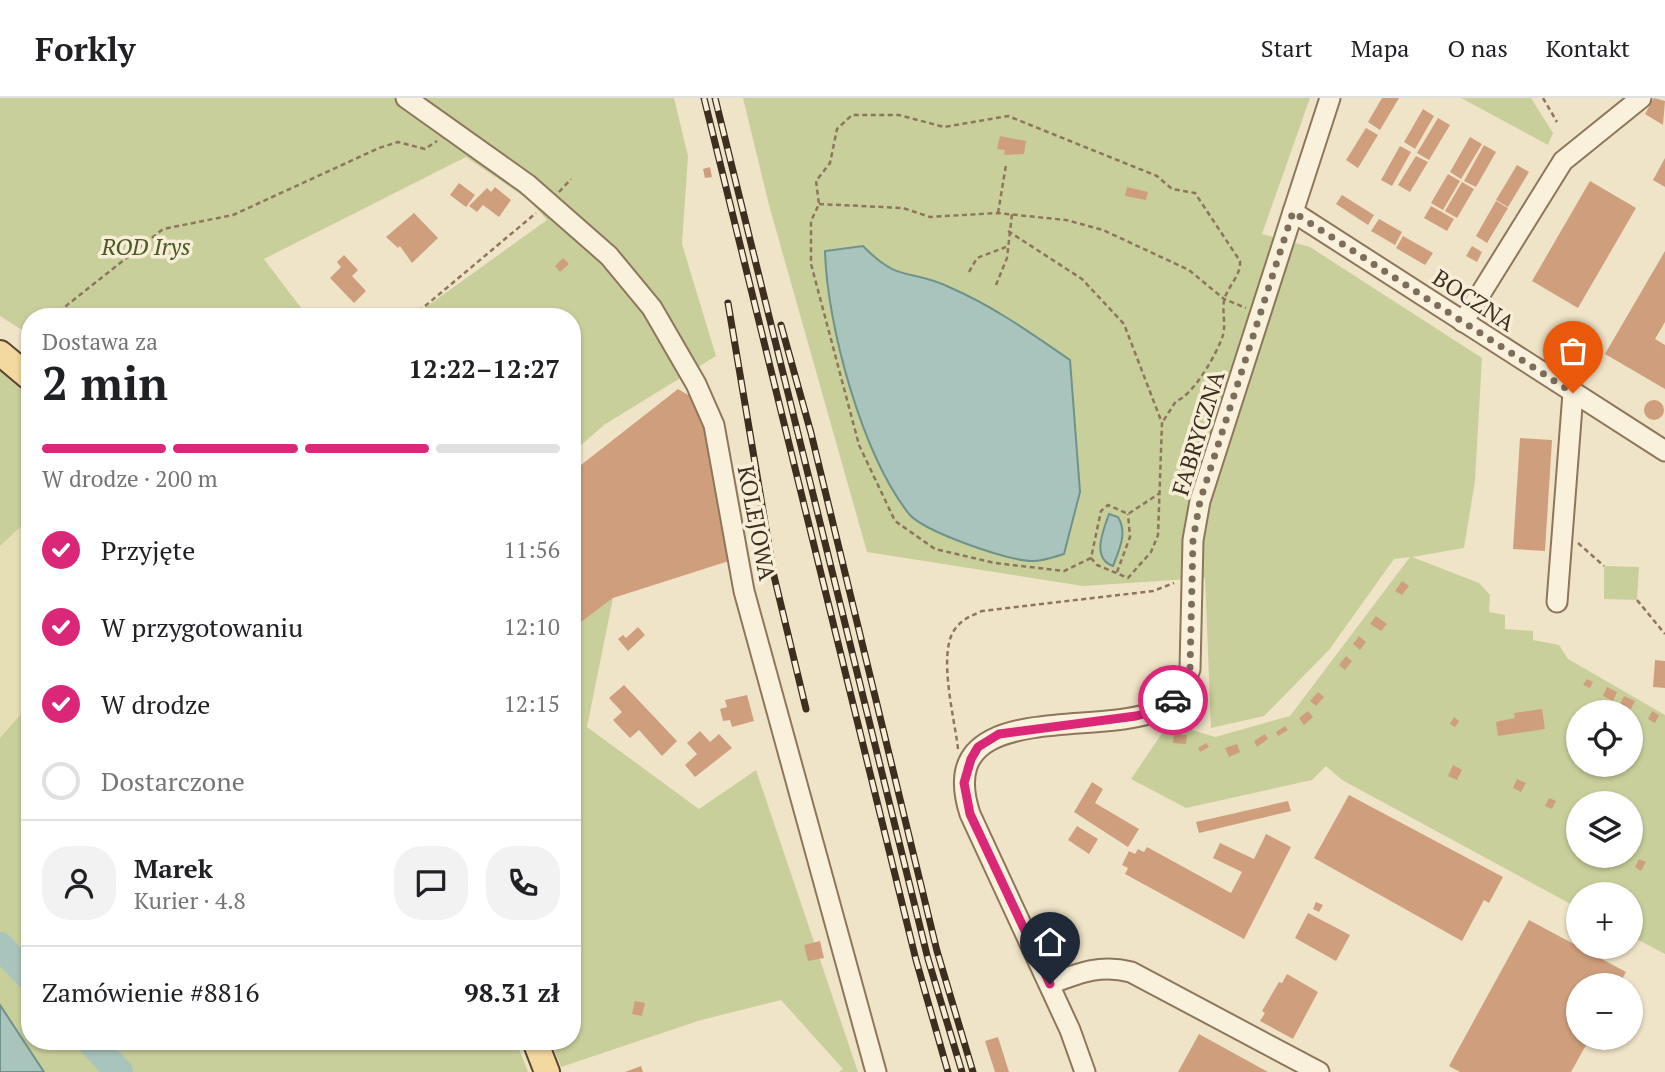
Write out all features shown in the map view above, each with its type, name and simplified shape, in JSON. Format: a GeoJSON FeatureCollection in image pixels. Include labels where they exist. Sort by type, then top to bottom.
{"type":"FeatureCollection","features":[{"type":"Feature","properties":{"kind":"main road"},"geometry":{"type":"LineString","coordinates":[[0,354],[21,371]]}},
{"type":"Feature","properties":{"kind":"main road"},"geometry":{"type":"LineString","coordinates":[[538,1050],[547,1072]]}},
{"type":"Feature","properties":{"kind":"street","name":"KOLEJOWA"},"geometry":{"type":"LineString","coordinates":[[406,98],[550,203],[609,256],[652,308],[696,384],[714,425],[744,591],[876,1072]]}},
{"type":"Feature","properties":{"kind":"street"},"geometry":{"type":"LineString","coordinates":[[1293,212],[1304,171],[1330,98]]}},
{"type":"Feature","properties":{"kind":"street"},"geometry":{"type":"LineString","coordinates":[[1464,322],[1563,161],[1641,98]]}},
{"type":"Feature","properties":{"kind":"street","name":"BOCZNA"},"geometry":{"type":"LineString","coordinates":[[1293,212],[1664,449]]}},
{"type":"Feature","properties":{"kind":"street","name":"FABRYCZNA"},"geometry":{"type":"LineString","coordinates":[[1085,1072],[1050,984],[970,814],[965,790],[966,771],[978,747],[999,734],[1136,716],[1159,710],[1175,699],[1185,685],[1190,669],[1193,540],[1200,501],[1293,212]]}},
{"type":"Feature","properties":{"kind":"street"},"geometry":{"type":"LineString","coordinates":[[1558,602],[1573,393]]}},
{"type":"Feature","properties":{"kind":"street"},"geometry":{"type":"LineString","coordinates":[[1050,984],[1090,969],[1111,967],[1131,972],[1319,1072]]}},
{"type":"Feature","properties":{"kind":"path"},"geometry":{"type":"LineString","coordinates":[[1542,98],[1557,122]]}},
{"type":"Feature","properties":{"kind":"path"},"geometry":{"type":"LineString","coordinates":[[1091,558],[1064,572],[995,564],[935,549],[895,522],[859,445],[811,264],[811,221],[819,204],[816,181],[830,163],[837,129],[852,115],[899,115],[944,127],[1008,116],[1157,176],[1172,189],[1195,193],[1240,261],[1241,270],[1224,299],[1223,334],[1200,378],[1186,398],[1177,401],[1162,424]]}},
{"type":"Feature","properties":{"kind":"path"},"geometry":{"type":"LineString","coordinates":[[63,308],[163,229],[233,215],[379,148],[398,142],[425,149],[452,133]]}},
{"type":"Feature","properties":{"kind":"path"},"geometry":{"type":"LineString","coordinates":[[998,213],[1006,165]]}},
{"type":"Feature","properties":{"kind":"path"},"geometry":{"type":"LineString","coordinates":[[423,308],[550,203],[571,179]]}},
{"type":"Feature","properties":{"kind":"path"},"geometry":{"type":"LineString","coordinates":[[819,204],[903,208],[930,217],[998,213],[1066,220],[1103,230],[1189,270],[1224,299],[1261,314]]}},
{"type":"Feature","properties":{"kind":"path"},"geometry":{"type":"LineString","coordinates":[[996,285],[1007,258],[1007,230],[1012,214]]}},
{"type":"Feature","properties":{"kind":"path"},"geometry":{"type":"LineString","coordinates":[[1007,230],[1082,279],[1124,324],[1162,424],[1158,535],[1151,552],[1128,578],[1097,565],[1091,558]]}},
{"type":"Feature","properties":{"kind":"path"},"geometry":{"type":"LineString","coordinates":[[969,272],[977,258],[1006,247]]}},
{"type":"Feature","properties":{"kind":"path"},"geometry":{"type":"LineString","coordinates":[[1128,514],[1160,493]]}},
{"type":"Feature","properties":{"kind":"path"},"geometry":{"type":"LineString","coordinates":[[1091,558],[1101,511],[1108,505],[1128,514]]}},
{"type":"Feature","properties":{"kind":"path"},"geometry":{"type":"LineString","coordinates":[[1116,573],[1130,537],[1128,514]]}},
{"type":"Feature","properties":{"kind":"path"},"geometry":{"type":"LineString","coordinates":[[1563,530],[1604,566]]}},
{"type":"Feature","properties":{"kind":"path"},"geometry":{"type":"LineString","coordinates":[[959,755],[947,649],[953,631],[963,620],[982,611],[1166,589],[1180,575]]}},
{"type":"Feature","properties":{"kind":"path"},"geometry":{"type":"LineString","coordinates":[[1637,600],[1665,634]]}},
{"type":"Feature","properties":{"kind":"shaded area"},"geometry":{"type":"Polygon","coordinates":[[[21,526],[21,714],[0,738],[0,546],[21,526]]]}},
{"type":"Feature","properties":{"kind":"green space","name":"ROD Irys"},"geometry":{"type":"Polygon","coordinates":[[[0,98],[674,98],[688,156],[682,244],[716,356],[604,425],[581,445],[581,308],[425,308],[547,220],[529,200],[466,157],[264,259],[301,308],[21,308],[21,329],[0,316],[0,98]]]}},
{"type":"Feature","properties":{"kind":"green space"},"geometry":{"type":"Polygon","coordinates":[[[743,98],[1310,98],[1262,234],[1310,247],[1482,358],[1475,481],[1464,548],[1412,557],[1479,583],[1490,595],[1489,612],[1505,615],[1505,629],[1533,631],[1533,640],[1559,645],[1568,659],[1639,700],[1566,700],[1566,777],[1643,777],[1643,702],[1665,715],[1665,954],[1643,942],[1643,882],[1566,882],[1566,901],[1342,780],[1326,766],[1312,780],[1186,808],[1131,779],[1169,723],[1215,737],[1290,716],[1410,557],[1394,559],[1329,650],[1264,716],[1211,728],[1205,578],[1083,586],[867,552],[769,205],[743,98]]]}},
{"type":"Feature","properties":{"kind":"green space"},"geometry":{"type":"Polygon","coordinates":[[[1461,98],[1531,98],[1553,133],[1548,145],[1461,98]]]}},
{"type":"Feature","properties":{"kind":"green space"},"geometry":{"type":"Polygon","coordinates":[[[0,368],[21,384],[21,526],[0,546],[0,368]]]}},
{"type":"Feature","properties":{"kind":"green space"},"geometry":{"type":"Polygon","coordinates":[[[1604,566],[1639,567],[1637,600],[1604,599],[1604,566]]]}},
{"type":"Feature","properties":{"kind":"green space"},"geometry":{"type":"Polygon","coordinates":[[[613,598],[587,727],[699,809],[756,770],[858,1072],[839,1072],[843,1069],[781,1000],[701,1020],[561,1067],[554,1050],[581,1050],[581,622],[613,598]]]}},
{"type":"Feature","properties":{"kind":"green space"},"geometry":{"type":"Polygon","coordinates":[[[21,714],[21,1037],[0,1005],[0,738],[21,714]]]}},
{"type":"Feature","properties":{"kind":"green space"},"geometry":{"type":"Polygon","coordinates":[[[30,1050],[519,1050],[528,1072],[44,1072],[30,1050]]]}},
{"type":"Feature","properties":{"kind":"water"},"geometry":{"type":"Polygon","coordinates":[[[863,246],[896,271],[935,281],[965,294],[1011,320],[1070,360],[1080,492],[1064,554],[1041,560],[1022,560],[948,537],[917,521],[892,489],[876,458],[850,388],[832,315],[827,281],[825,251],[863,246]]]}},
{"type":"Feature","properties":{"kind":"water"},"geometry":{"type":"Polygon","coordinates":[[[1109,514],[1118,517],[1122,529],[1122,542],[1113,566],[1106,562],[1100,551],[1109,514]]]}},
{"type":"Feature","properties":{"kind":"water"},"geometry":{"type":"Polygon","coordinates":[[[0,1005],[21,1037],[21,1050],[30,1050],[44,1072],[0,1072],[0,1005]]]}},
{"type":"Feature","properties":{"kind":"building"},"geometry":{"type":"Polygon","coordinates":[[[1382,98],[1399,98],[1380,130],[1368,122],[1382,98]]]}},
{"type":"Feature","properties":{"kind":"building"},"geometry":{"type":"Polygon","coordinates":[[[1654,98],[1665,101],[1663,125],[1645,114],[1654,98]]]}},
{"type":"Feature","properties":{"kind":"building"},"geometry":{"type":"Polygon","coordinates":[[[1423,109],[1434,116],[1415,149],[1404,142],[1423,109]]]}},
{"type":"Feature","properties":{"kind":"building"},"geometry":{"type":"Polygon","coordinates":[[[1438,118],[1450,125],[1429,160],[1417,153],[1438,118]]]}},
{"type":"Feature","properties":{"kind":"building"},"geometry":{"type":"Polygon","coordinates":[[[1366,128],[1378,135],[1358,168],[1346,160],[1366,128]]]}},
{"type":"Feature","properties":{"kind":"building"},"geometry":{"type":"Polygon","coordinates":[[[1000,136],[1026,141],[1024,154],[1004,155],[1005,150],[997,149],[1000,136]]]}},
{"type":"Feature","properties":{"kind":"building"},"geometry":{"type":"Polygon","coordinates":[[[1470,137],[1482,144],[1461,179],[1450,172],[1470,137]]]}},
{"type":"Feature","properties":{"kind":"building"},"geometry":{"type":"Polygon","coordinates":[[[1484,145],[1496,152],[1476,187],[1464,181],[1484,145]]]}},
{"type":"Feature","properties":{"kind":"building"},"geometry":{"type":"Polygon","coordinates":[[[1400,146],[1411,152],[1392,186],[1381,180],[1400,146]]]}},
{"type":"Feature","properties":{"kind":"building"},"geometry":{"type":"Polygon","coordinates":[[[1416,156],[1428,162],[1410,192],[1398,185],[1416,156]]]}},
{"type":"Feature","properties":{"kind":"building"},"geometry":{"type":"Polygon","coordinates":[[[1665,158],[1665,187],[1653,180],[1665,158]]]}},
{"type":"Feature","properties":{"kind":"building"},"geometry":{"type":"Polygon","coordinates":[[[1517,165],[1529,172],[1508,207],[1496,200],[1517,165]]]}},
{"type":"Feature","properties":{"kind":"building"},"geometry":{"type":"Polygon","coordinates":[[[710,167],[712,177],[705,178],[703,169],[710,167]]]}},
{"type":"Feature","properties":{"kind":"building"},"geometry":{"type":"Polygon","coordinates":[[[1448,174],[1460,181],[1443,210],[1431,203],[1448,174]]]}},
{"type":"Feature","properties":{"kind":"building"},"geometry":{"type":"Polygon","coordinates":[[[1590,181],[1636,208],[1578,308],[1532,281],[1590,181]]]}},
{"type":"Feature","properties":{"kind":"building"},"geometry":{"type":"Polygon","coordinates":[[[1462,182],[1474,189],[1457,218],[1445,211],[1462,182]]]}},
{"type":"Feature","properties":{"kind":"building"},"geometry":{"type":"Polygon","coordinates":[[[459,183],[475,195],[466,207],[450,195],[459,183]]]}},
{"type":"Feature","properties":{"kind":"building"},"geometry":{"type":"Polygon","coordinates":[[[495,187],[511,200],[499,217],[483,205],[477,212],[469,206],[487,188],[491,192],[495,187]]]}},
{"type":"Feature","properties":{"kind":"building"},"geometry":{"type":"Polygon","coordinates":[[[1127,187],[1148,192],[1146,200],[1125,196],[1127,187]]]}},
{"type":"Feature","properties":{"kind":"building"},"geometry":{"type":"Polygon","coordinates":[[[1342,195],[1374,215],[1368,225],[1336,204],[1342,195]]]}},
{"type":"Feature","properties":{"kind":"building"},"geometry":{"type":"Polygon","coordinates":[[[1496,201],[1508,208],[1487,243],[1476,236],[1496,201]]]}},
{"type":"Feature","properties":{"kind":"building"},"geometry":{"type":"Polygon","coordinates":[[[1431,206],[1454,219],[1447,231],[1424,218],[1431,206]]]}},
{"type":"Feature","properties":{"kind":"building"},"geometry":{"type":"Polygon","coordinates":[[[414,213],[438,238],[412,263],[400,246],[398,248],[386,237],[414,213]]]}},
{"type":"Feature","properties":{"kind":"building"},"geometry":{"type":"Polygon","coordinates":[[[1379,219],[1402,232],[1395,245],[1371,231],[1379,219]]]}},
{"type":"Feature","properties":{"kind":"building"},"geometry":{"type":"Polygon","coordinates":[[[1403,236],[1433,253],[1425,265],[1396,248],[1403,236]]]}},
{"type":"Feature","properties":{"kind":"building"},"geometry":{"type":"Polygon","coordinates":[[[1472,246],[1482,252],[1477,262],[1466,256],[1472,246]]]}},
{"type":"Feature","properties":{"kind":"building"},"geometry":{"type":"Polygon","coordinates":[[[1665,251],[1665,322],[1655,339],[1665,345],[1665,389],[1605,354],[1665,251]]]}},
{"type":"Feature","properties":{"kind":"building"},"geometry":{"type":"Polygon","coordinates":[[[344,255],[358,270],[352,276],[366,291],[354,303],[330,278],[341,267],[337,262],[344,255]]]}},
{"type":"Feature","properties":{"kind":"building"},"geometry":{"type":"Polygon","coordinates":[[[563,258],[569,264],[560,272],[555,266],[563,258]]]}},
{"type":"Feature","properties":{"kind":"building"},"geometry":{"type":"Polygon","coordinates":[[[678,389],[695,399],[707,433],[732,560],[613,598],[581,622],[581,465],[678,389]]]}},
{"type":"Feature","properties":{"kind":"building"},"geometry":{"type":"Polygon","coordinates":[[[1654,400],[1661,403],[1664,410],[1661,417],[1654,420],[1647,417],[1644,410],[1647,403],[1654,400]]]}},
{"type":"Feature","properties":{"kind":"building"},"geometry":{"type":"Polygon","coordinates":[[[1520,438],[1552,440],[1545,551],[1513,549],[1520,438]]]}},
{"type":"Feature","properties":{"kind":"building"},"geometry":{"type":"Polygon","coordinates":[[[1402,581],[1409,586],[1402,595],[1395,591],[1402,581]]]}},
{"type":"Feature","properties":{"kind":"building"},"geometry":{"type":"Polygon","coordinates":[[[1376,616],[1387,624],[1381,631],[1370,624],[1376,616]]]}},
{"type":"Feature","properties":{"kind":"building"},"geometry":{"type":"Polygon","coordinates":[[[638,627],[645,635],[628,651],[618,639],[623,635],[626,638],[638,627]]]}},
{"type":"Feature","properties":{"kind":"building"},"geometry":{"type":"Polygon","coordinates":[[[1359,636],[1366,642],[1360,650],[1353,644],[1359,636]]]}},
{"type":"Feature","properties":{"kind":"building"},"geometry":{"type":"Polygon","coordinates":[[[1346,656],[1352,661],[1345,670],[1339,665],[1346,656]]]}},
{"type":"Feature","properties":{"kind":"building"},"geometry":{"type":"Polygon","coordinates":[[[1655,660],[1665,661],[1665,688],[1653,687],[1655,660]]]}},
{"type":"Feature","properties":{"kind":"building"},"geometry":{"type":"Polygon","coordinates":[[[1587,679],[1593,682],[1590,688],[1583,685],[1587,679]]]}},
{"type":"Feature","properties":{"kind":"building"},"geometry":{"type":"Polygon","coordinates":[[[624,685],[677,741],[662,756],[639,730],[630,738],[613,720],[622,712],[609,698],[624,685]]]}},
{"type":"Feature","properties":{"kind":"building"},"geometry":{"type":"Polygon","coordinates":[[[1607,687],[1617,692],[1613,700],[1603,696],[1607,687]]]}},
{"type":"Feature","properties":{"kind":"building"},"geometry":{"type":"Polygon","coordinates":[[[1318,692],[1324,697],[1316,706],[1310,701],[1318,692]]]}},
{"type":"Feature","properties":{"kind":"building"},"geometry":{"type":"Polygon","coordinates":[[[747,695],[754,721],[732,727],[730,720],[723,721],[720,709],[727,707],[725,700],[747,695]]]}},
{"type":"Feature","properties":{"kind":"building"},"geometry":{"type":"Polygon","coordinates":[[[1542,709],[1545,729],[1498,736],[1496,722],[1515,718],[1514,713],[1542,709]]]}},
{"type":"Feature","properties":{"kind":"building"},"geometry":{"type":"Polygon","coordinates":[[[1308,711],[1313,717],[1304,725],[1299,718],[1308,711]]]}},
{"type":"Feature","properties":{"kind":"building"},"geometry":{"type":"Polygon","coordinates":[[[1652,711],[1659,715],[1655,723],[1648,719],[1652,711]]]}},
{"type":"Feature","properties":{"kind":"building"},"geometry":{"type":"Polygon","coordinates":[[[1454,717],[1459,721],[1455,727],[1450,724],[1454,717]]]}},
{"type":"Feature","properties":{"kind":"building"},"geometry":{"type":"Polygon","coordinates":[[[1285,726],[1288,730],[1278,736],[1276,732],[1285,726]]]}},
{"type":"Feature","properties":{"kind":"building"},"geometry":{"type":"Polygon","coordinates":[[[700,731],[710,742],[719,734],[732,748],[695,777],[685,765],[697,754],[687,743],[700,731]]]}},
{"type":"Feature","properties":{"kind":"building"},"geometry":{"type":"Polygon","coordinates":[[[1174,734],[1187,735],[1186,744],[1173,743],[1174,734]]]}},
{"type":"Feature","properties":{"kind":"building"},"geometry":{"type":"Polygon","coordinates":[[[1265,734],[1268,739],[1257,747],[1254,741],[1265,734]]]}},
{"type":"Feature","properties":{"kind":"building"},"geometry":{"type":"Polygon","coordinates":[[[1206,743],[1209,747],[1200,752],[1198,748],[1206,743]]]}},
{"type":"Feature","properties":{"kind":"building"},"geometry":{"type":"Polygon","coordinates":[[[1237,744],[1240,752],[1229,757],[1225,748],[1237,744]]]}},
{"type":"Feature","properties":{"kind":"building"},"geometry":{"type":"Polygon","coordinates":[[[1453,765],[1462,770],[1457,780],[1448,776],[1453,765]]]}},
{"type":"Feature","properties":{"kind":"building"},"geometry":{"type":"Polygon","coordinates":[[[1517,779],[1526,783],[1521,792],[1513,788],[1517,779]]]}},
{"type":"Feature","properties":{"kind":"building"},"geometry":{"type":"Polygon","coordinates":[[[1092,782],[1103,789],[1095,803],[1139,829],[1128,847],[1074,812],[1092,782]]]}},
{"type":"Feature","properties":{"kind":"building"},"geometry":{"type":"Polygon","coordinates":[[[1349,795],[1503,877],[1489,903],[1484,900],[1462,941],[1314,858],[1349,795]]]}},
{"type":"Feature","properties":{"kind":"building"},"geometry":{"type":"Polygon","coordinates":[[[1549,798],[1556,801],[1552,809],[1545,806],[1549,798]]]}},
{"type":"Feature","properties":{"kind":"building"},"geometry":{"type":"Polygon","coordinates":[[[1288,801],[1291,811],[1199,833],[1196,822],[1288,801]]]}},
{"type":"Feature","properties":{"kind":"building"},"geometry":{"type":"Polygon","coordinates":[[[1077,826],[1098,839],[1089,854],[1068,840],[1077,826]]]}},
{"type":"Feature","properties":{"kind":"building"},"geometry":{"type":"Polygon","coordinates":[[[1266,834],[1291,847],[1244,939],[1125,874],[1128,868],[1122,865],[1129,851],[1135,854],[1138,849],[1144,852],[1147,847],[1231,893],[1242,872],[1213,858],[1220,843],[1254,859],[1266,834]]]}},
{"type":"Feature","properties":{"kind":"building"},"geometry":{"type":"Polygon","coordinates":[[[1316,902],[1323,905],[1319,912],[1313,909],[1316,902]]]}},
{"type":"Feature","properties":{"kind":"building"},"geometry":{"type":"Polygon","coordinates":[[[1308,913],[1350,935],[1336,961],[1295,938],[1308,913]]]}},
{"type":"Feature","properties":{"kind":"building"},"geometry":{"type":"Polygon","coordinates":[[[1529,920],[1566,940],[1566,959],[1602,959],[1626,972],[1566,973],[1566,1050],[1583,1050],[1571,1072],[1460,1072],[1449,1066],[1529,920]]]}},
{"type":"Feature","properties":{"kind":"building"},"geometry":{"type":"Polygon","coordinates":[[[820,941],[824,958],[808,961],[804,945],[820,941]]]}},
{"type":"Feature","properties":{"kind":"building"},"geometry":{"type":"Polygon","coordinates":[[[1287,974],[1318,992],[1293,1039],[1260,1021],[1265,1013],[1262,1011],[1279,982],[1282,983],[1287,974]]]}},
{"type":"Feature","properties":{"kind":"building"},"geometry":{"type":"Polygon","coordinates":[[[635,1001],[645,1003],[642,1016],[632,1014],[635,1001]]]}},
{"type":"Feature","properties":{"kind":"building"},"geometry":{"type":"Polygon","coordinates":[[[1199,1034],[1268,1072],[1178,1072],[1199,1034]]]}},
{"type":"Feature","properties":{"kind":"building"},"geometry":{"type":"Polygon","coordinates":[[[998,1037],[1009,1072],[995,1072],[985,1041],[998,1037]]]}},
{"type":"Feature","properties":{"kind":"building"},"geometry":{"type":"Polygon","coordinates":[[[641,1066],[643,1072],[625,1072],[641,1066]]]}},
{"type":"Feature","properties":{"kind":"waterway"},"geometry":{"type":"LineString","coordinates":[[0,946],[21,968]]}},
{"type":"Feature","properties":{"kind":"waterway"},"geometry":{"type":"LineString","coordinates":[[98,1050],[119,1072]]}},
{"type":"Feature","properties":{"kind":"railway"},"geometry":{"type":"LineString","coordinates":[[704,98],[916,960],[948,1072]]}},
{"type":"Feature","properties":{"kind":"railway"},"geometry":{"type":"LineString","coordinates":[[715,98],[928,959],[962,1072]]}},
{"type":"Feature","properties":{"kind":"railway"},"geometry":{"type":"LineString","coordinates":[[728,303],[774,576],[806,709]]}},
{"type":"Feature","properties":{"kind":"railway"},"geometry":{"type":"LineString","coordinates":[[781,325],[811,433],[937,951],[973,1072]]}},
{"type":"Feature","properties":{"kind":"way so far"},"geometry":{"type":"LineString","coordinates":[[1173,700],[1185,685],[1190,669],[1193,540],[1200,501],[1293,212],[1573,393]]}},
{"type":"Feature","properties":{"kind":"route"},"geometry":{"type":"LineString","coordinates":[[1050,984],[970,814],[964,783],[971,759],[978,747],[999,734],[1136,716],[1159,710],[1173,700]]}}]}
